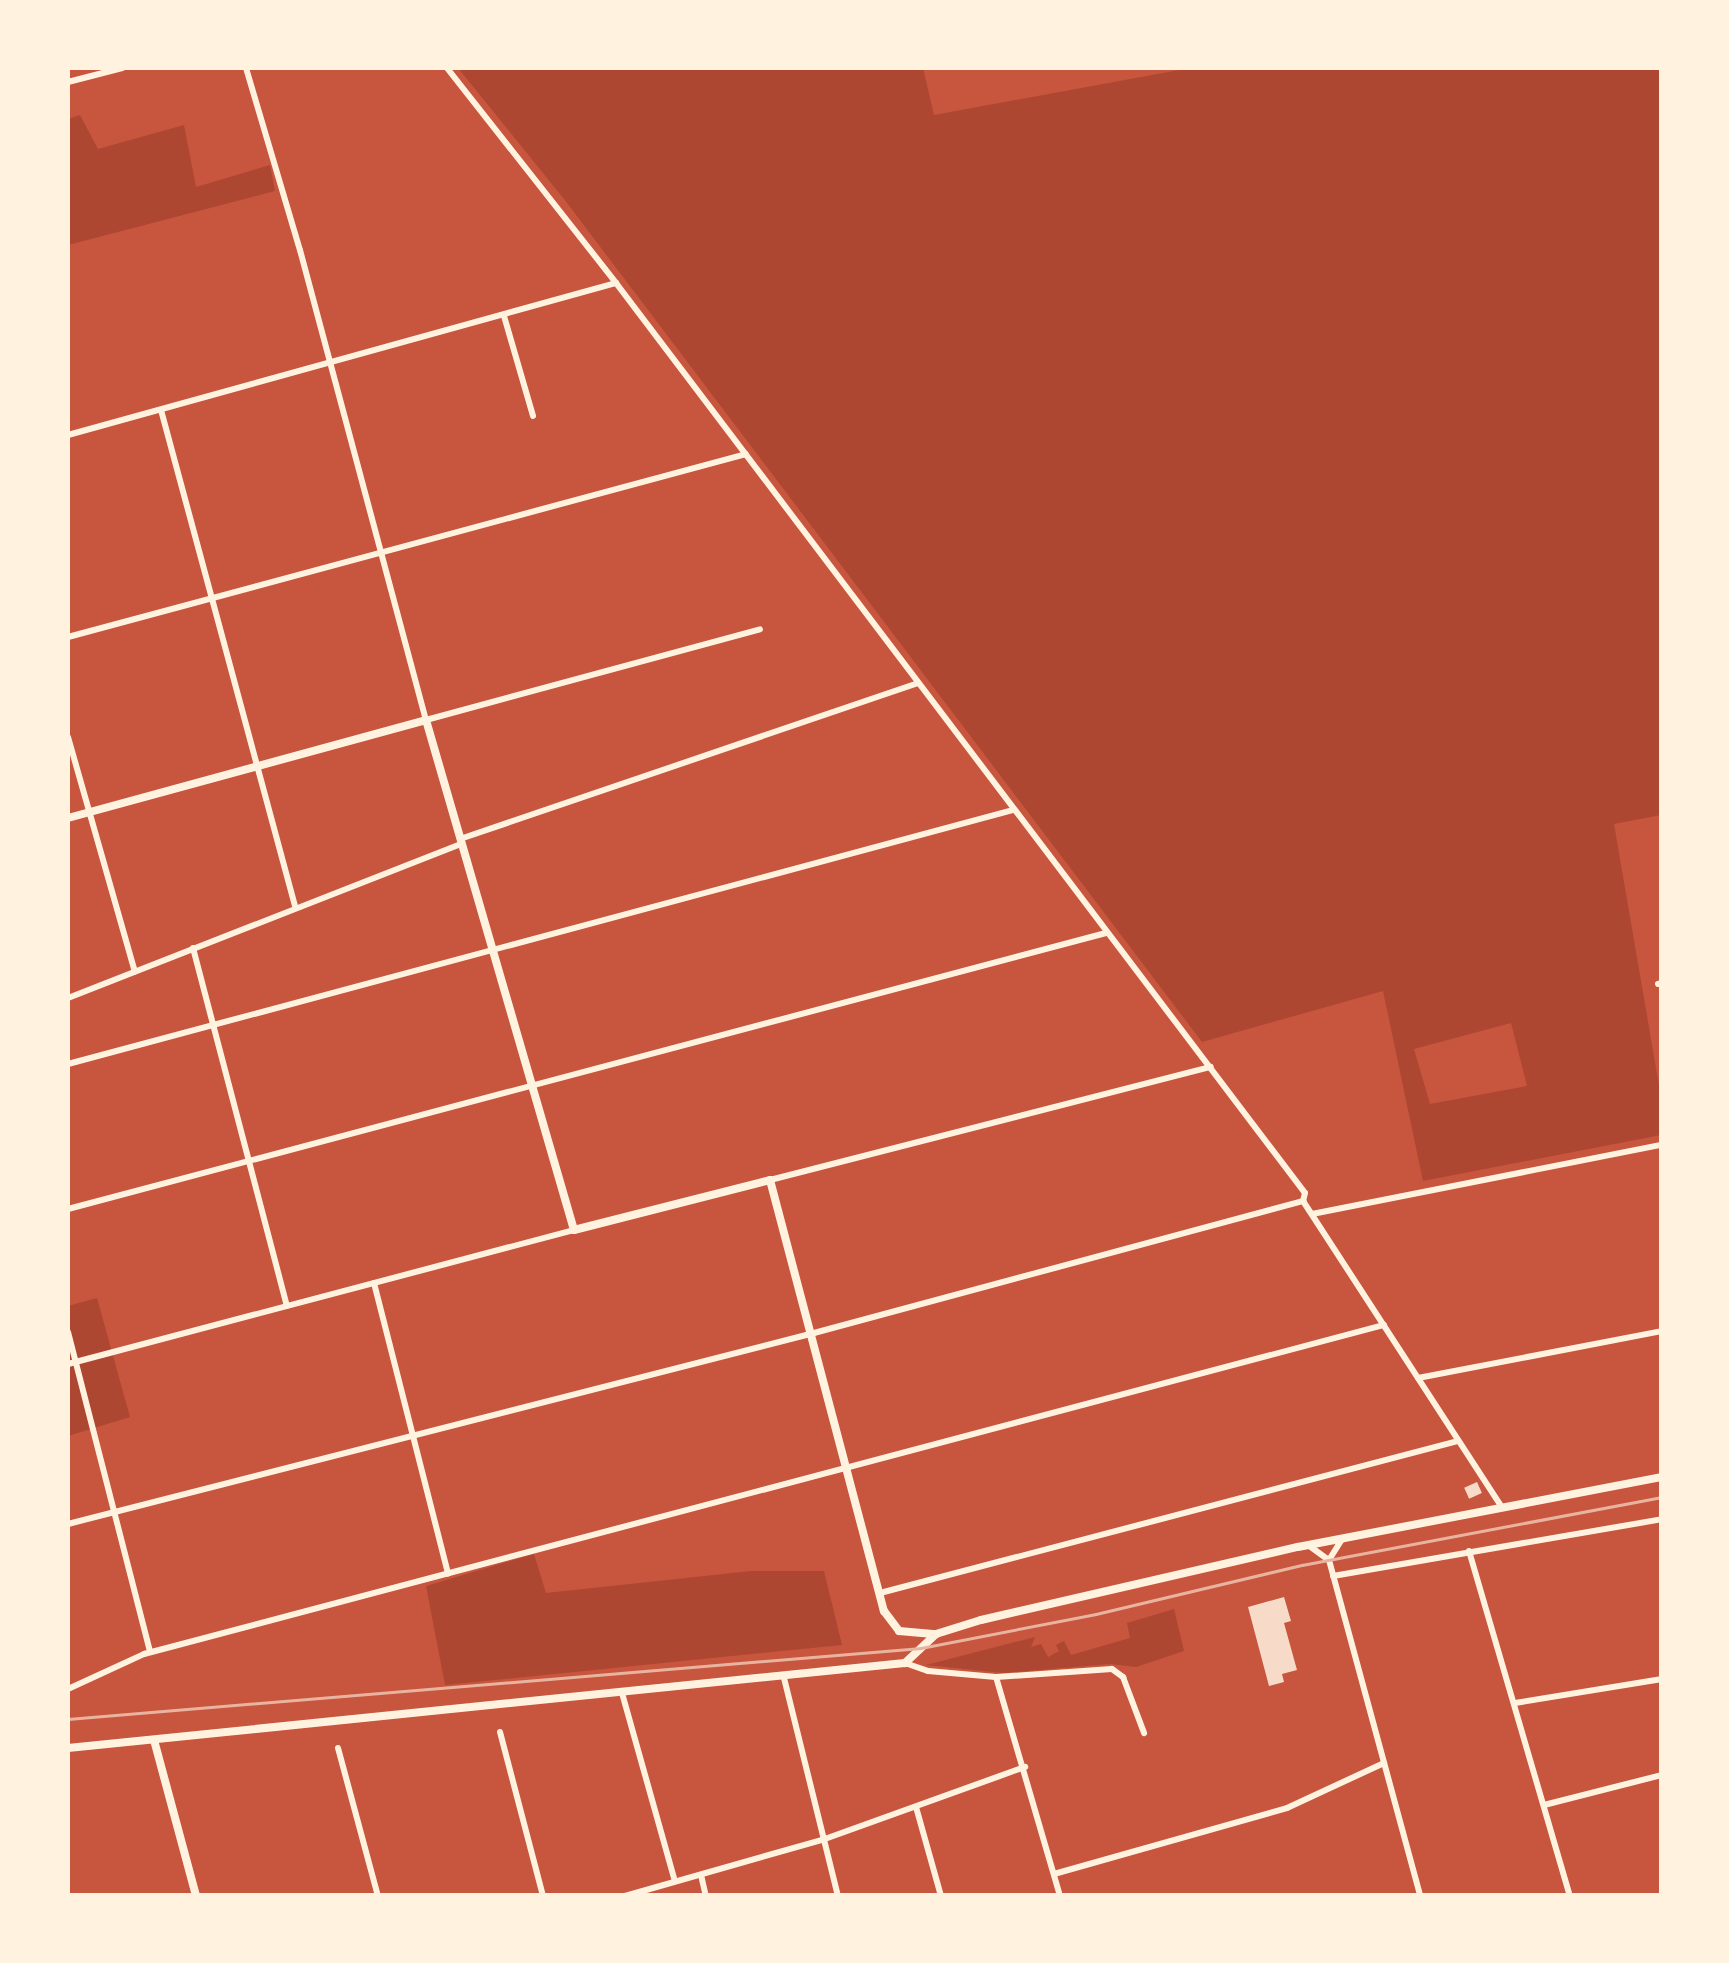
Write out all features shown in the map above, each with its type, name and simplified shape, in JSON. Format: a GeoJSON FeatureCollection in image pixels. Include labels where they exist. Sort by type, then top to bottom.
{"type":"FeatureCollection","features":[{"type":"Feature","properties":{"kind":"street"},"geometry":{"type":"LineString","coordinates":[[68,82],[122,68]]}},
{"type":"Feature","properties":{"kind":"street"},"geometry":{"type":"LineString","coordinates":[[246,68],[460,842],[574,1230]]}},
{"type":"Feature","properties":{"kind":"street"},"geometry":{"type":"LineString","coordinates":[[448,68],[616,283],[1305,1193],[1304,1201],[1312,1214],[1502,1507]]}},
{"type":"Feature","properties":{"kind":"street"},"geometry":{"type":"LineString","coordinates":[[68,436],[616,283]]}},
{"type":"Feature","properties":{"kind":"street"},"geometry":{"type":"LineString","coordinates":[[504,316],[534,416]]}},
{"type":"Feature","properties":{"kind":"street"},"geometry":{"type":"LineString","coordinates":[[161,410],[295,906]]}},
{"type":"Feature","properties":{"kind":"street"},"geometry":{"type":"LineString","coordinates":[[68,637],[746,454]]}},
{"type":"Feature","properties":{"kind":"street"},"geometry":{"type":"LineString","coordinates":[[68,818],[760,630]]}},
{"type":"Feature","properties":{"kind":"street"},"geometry":{"type":"LineString","coordinates":[[68,998],[460,842],[918,683]]}},
{"type":"Feature","properties":{"kind":"street"},"geometry":{"type":"LineString","coordinates":[[68,736],[135,972]]}},
{"type":"Feature","properties":{"kind":"street"},"geometry":{"type":"LineString","coordinates":[[68,1064],[1013,810]]}},
{"type":"Feature","properties":{"kind":"street"},"geometry":{"type":"LineString","coordinates":[[68,1209],[1106,933]]}},
{"type":"Feature","properties":{"kind":"street"},"geometry":{"type":"LineString","coordinates":[[193,948],[287,1306]]}},
{"type":"Feature","properties":{"kind":"street"},"geometry":{"type":"LineString","coordinates":[[72,1362],[1211,1067]]}},
{"type":"Feature","properties":{"kind":"street"},"geometry":{"type":"LineString","coordinates":[[1312,1214],[1662,1145]]}},
{"type":"Feature","properties":{"kind":"street"},"geometry":{"type":"LineString","coordinates":[[770,1180],[814,1333],[884,1611],[915,1656]]}},
{"type":"Feature","properties":{"kind":"street"},"geometry":{"type":"LineString","coordinates":[[68,1524],[814,1333],[1304,1201]]}},
{"type":"Feature","properties":{"kind":"street"},"geometry":{"type":"LineString","coordinates":[[374,1283],[448,1574]]}},
{"type":"Feature","properties":{"kind":"street"},"geometry":{"type":"LineString","coordinates":[[68,1689],[150,1652],[1384,1325]]}},
{"type":"Feature","properties":{"kind":"street"},"geometry":{"type":"LineString","coordinates":[[1418,1378],[1662,1331]]}},
{"type":"Feature","properties":{"kind":"street"},"geometry":{"type":"LineString","coordinates":[[68,1332],[72,1362],[116,1512],[150,1652]]}},
{"type":"Feature","properties":{"kind":"street"},"geometry":{"type":"LineString","coordinates":[[1427,1392],[1438,1375]]}},
{"type":"Feature","properties":{"kind":"street"},"geometry":{"type":"LineString","coordinates":[[880,1593],[1458,1440]]}},
{"type":"Feature","properties":{"kind":"street"},"geometry":{"type":"LineString","coordinates":[[899,1631],[936,1634],[1307,1545],[1662,1477]]}},
{"type":"Feature","properties":{"kind":"street"},"geometry":{"type":"LineString","coordinates":[[1332,1576],[1662,1519]]}},
{"type":"Feature","properties":{"kind":"street"},"geometry":{"type":"LineString","coordinates":[[1343,1538],[1329,1560],[1332,1576],[1420,1896]]}},
{"type":"Feature","properties":{"kind":"street"},"geometry":{"type":"LineString","coordinates":[[1307,1545],[1329,1560]]}},
{"type":"Feature","properties":{"kind":"street"},"geometry":{"type":"LineString","coordinates":[[1469,1551],[1570,1896]]}},
{"type":"Feature","properties":{"kind":"street"},"geometry":{"type":"LineString","coordinates":[[905,1664],[936,1634]]}},
{"type":"Feature","properties":{"kind":"street"},"geometry":{"type":"LineString","coordinates":[[68,1748],[905,1664],[928,1671],[996,1677],[1112,1669],[1124,1677],[1144,1734]]}},
{"type":"Feature","properties":{"kind":"street"},"geometry":{"type":"LineString","coordinates":[[996,1677],[1060,1896]]}},
{"type":"Feature","properties":{"kind":"street"},"geometry":{"type":"LineString","coordinates":[[784,1678],[838,1896]]}},
{"type":"Feature","properties":{"kind":"street"},"geometry":{"type":"LineString","coordinates":[[1515,1703],[1662,1679]]}},
{"type":"Feature","properties":{"kind":"street"},"geometry":{"type":"LineString","coordinates":[[622,1693],[675,1881]]}},
{"type":"Feature","properties":{"kind":"street"},"geometry":{"type":"LineString","coordinates":[[500,1732],[543,1896]]}},
{"type":"Feature","properties":{"kind":"street"},"geometry":{"type":"LineString","coordinates":[[154,1740],[196,1896]]}},
{"type":"Feature","properties":{"kind":"street"},"geometry":{"type":"LineString","coordinates":[[338,1748],[378,1896]]}},
{"type":"Feature","properties":{"kind":"street"},"geometry":{"type":"LineString","coordinates":[[1054,1874],[1287,1808],[1384,1762]]}},
{"type":"Feature","properties":{"kind":"street"},"geometry":{"type":"LineString","coordinates":[[625,1896],[822,1840],[1024,1767]]}},
{"type":"Feature","properties":{"kind":"street"},"geometry":{"type":"LineString","coordinates":[[1544,1805],[1662,1775]]}},
{"type":"Feature","properties":{"kind":"street"},"geometry":{"type":"LineString","coordinates":[[916,1807],[941,1896]]}},
{"type":"Feature","properties":{"kind":"street"},"geometry":{"type":"LineString","coordinates":[[700,1874],[706,1896]]}},
{"type":"Feature","properties":{"kind":"shaded area"},"geometry":{"type":"Polygon","coordinates":[[[458,68],[923,68],[934,115],[1190,68],[1661,68],[1661,815],[1614,824],[1661,1097],[1661,1135],[1423,1181],[1383,991],[1202,1042],[564,199],[458,68]],[[1511,1023],[1414,1049],[1430,1104],[1527,1086],[1511,1023]]]}},
{"type":"Feature","properties":{"kind":"shaded area"},"geometry":{"type":"Polygon","coordinates":[[[80,115],[98,149],[184,125],[196,187],[270,165],[275,191],[68,245],[68,119],[80,115]]]}},
{"type":"Feature","properties":{"kind":"shaded area"},"geometry":{"type":"Polygon","coordinates":[[[97,1298],[130,1417],[68,1436],[68,1306],[97,1298]]]}},
{"type":"Feature","properties":{"kind":"shaded area"},"geometry":{"type":"Polygon","coordinates":[[[534,1554],[546,1593],[751,1571],[824,1571],[842,1645],[445,1685],[426,1586],[534,1554]]]}},
{"type":"Feature","properties":{"kind":"shaded area"},"geometry":{"type":"Polygon","coordinates":[[[1174,1609],[1184,1651],[1136,1667],[1110,1664],[1003,1673],[926,1665],[1035,1637],[1031,1647],[1041,1644],[1048,1657],[1059,1651],[1056,1645],[1064,1641],[1071,1655],[1130,1638],[1127,1623],[1174,1609]]]}},
{"type":"Feature","properties":{"kind":"building"},"geometry":{"type":"Polygon","coordinates":[[[1477,1482],[1482,1493],[1469,1499],[1464,1488],[1477,1482]]]}},
{"type":"Feature","properties":{"kind":"building"},"geometry":{"type":"Polygon","coordinates":[[[1284,1597],[1291,1621],[1284,1623],[1297,1670],[1282,1674],[1284,1682],[1269,1686],[1248,1607],[1284,1597]]]}},
{"type":"Feature","properties":{"kind":"railway"},"geometry":{"type":"LineString","coordinates":[[68,1719],[921,1648],[1096,1614],[1302,1565],[1662,1497]]}}]}
